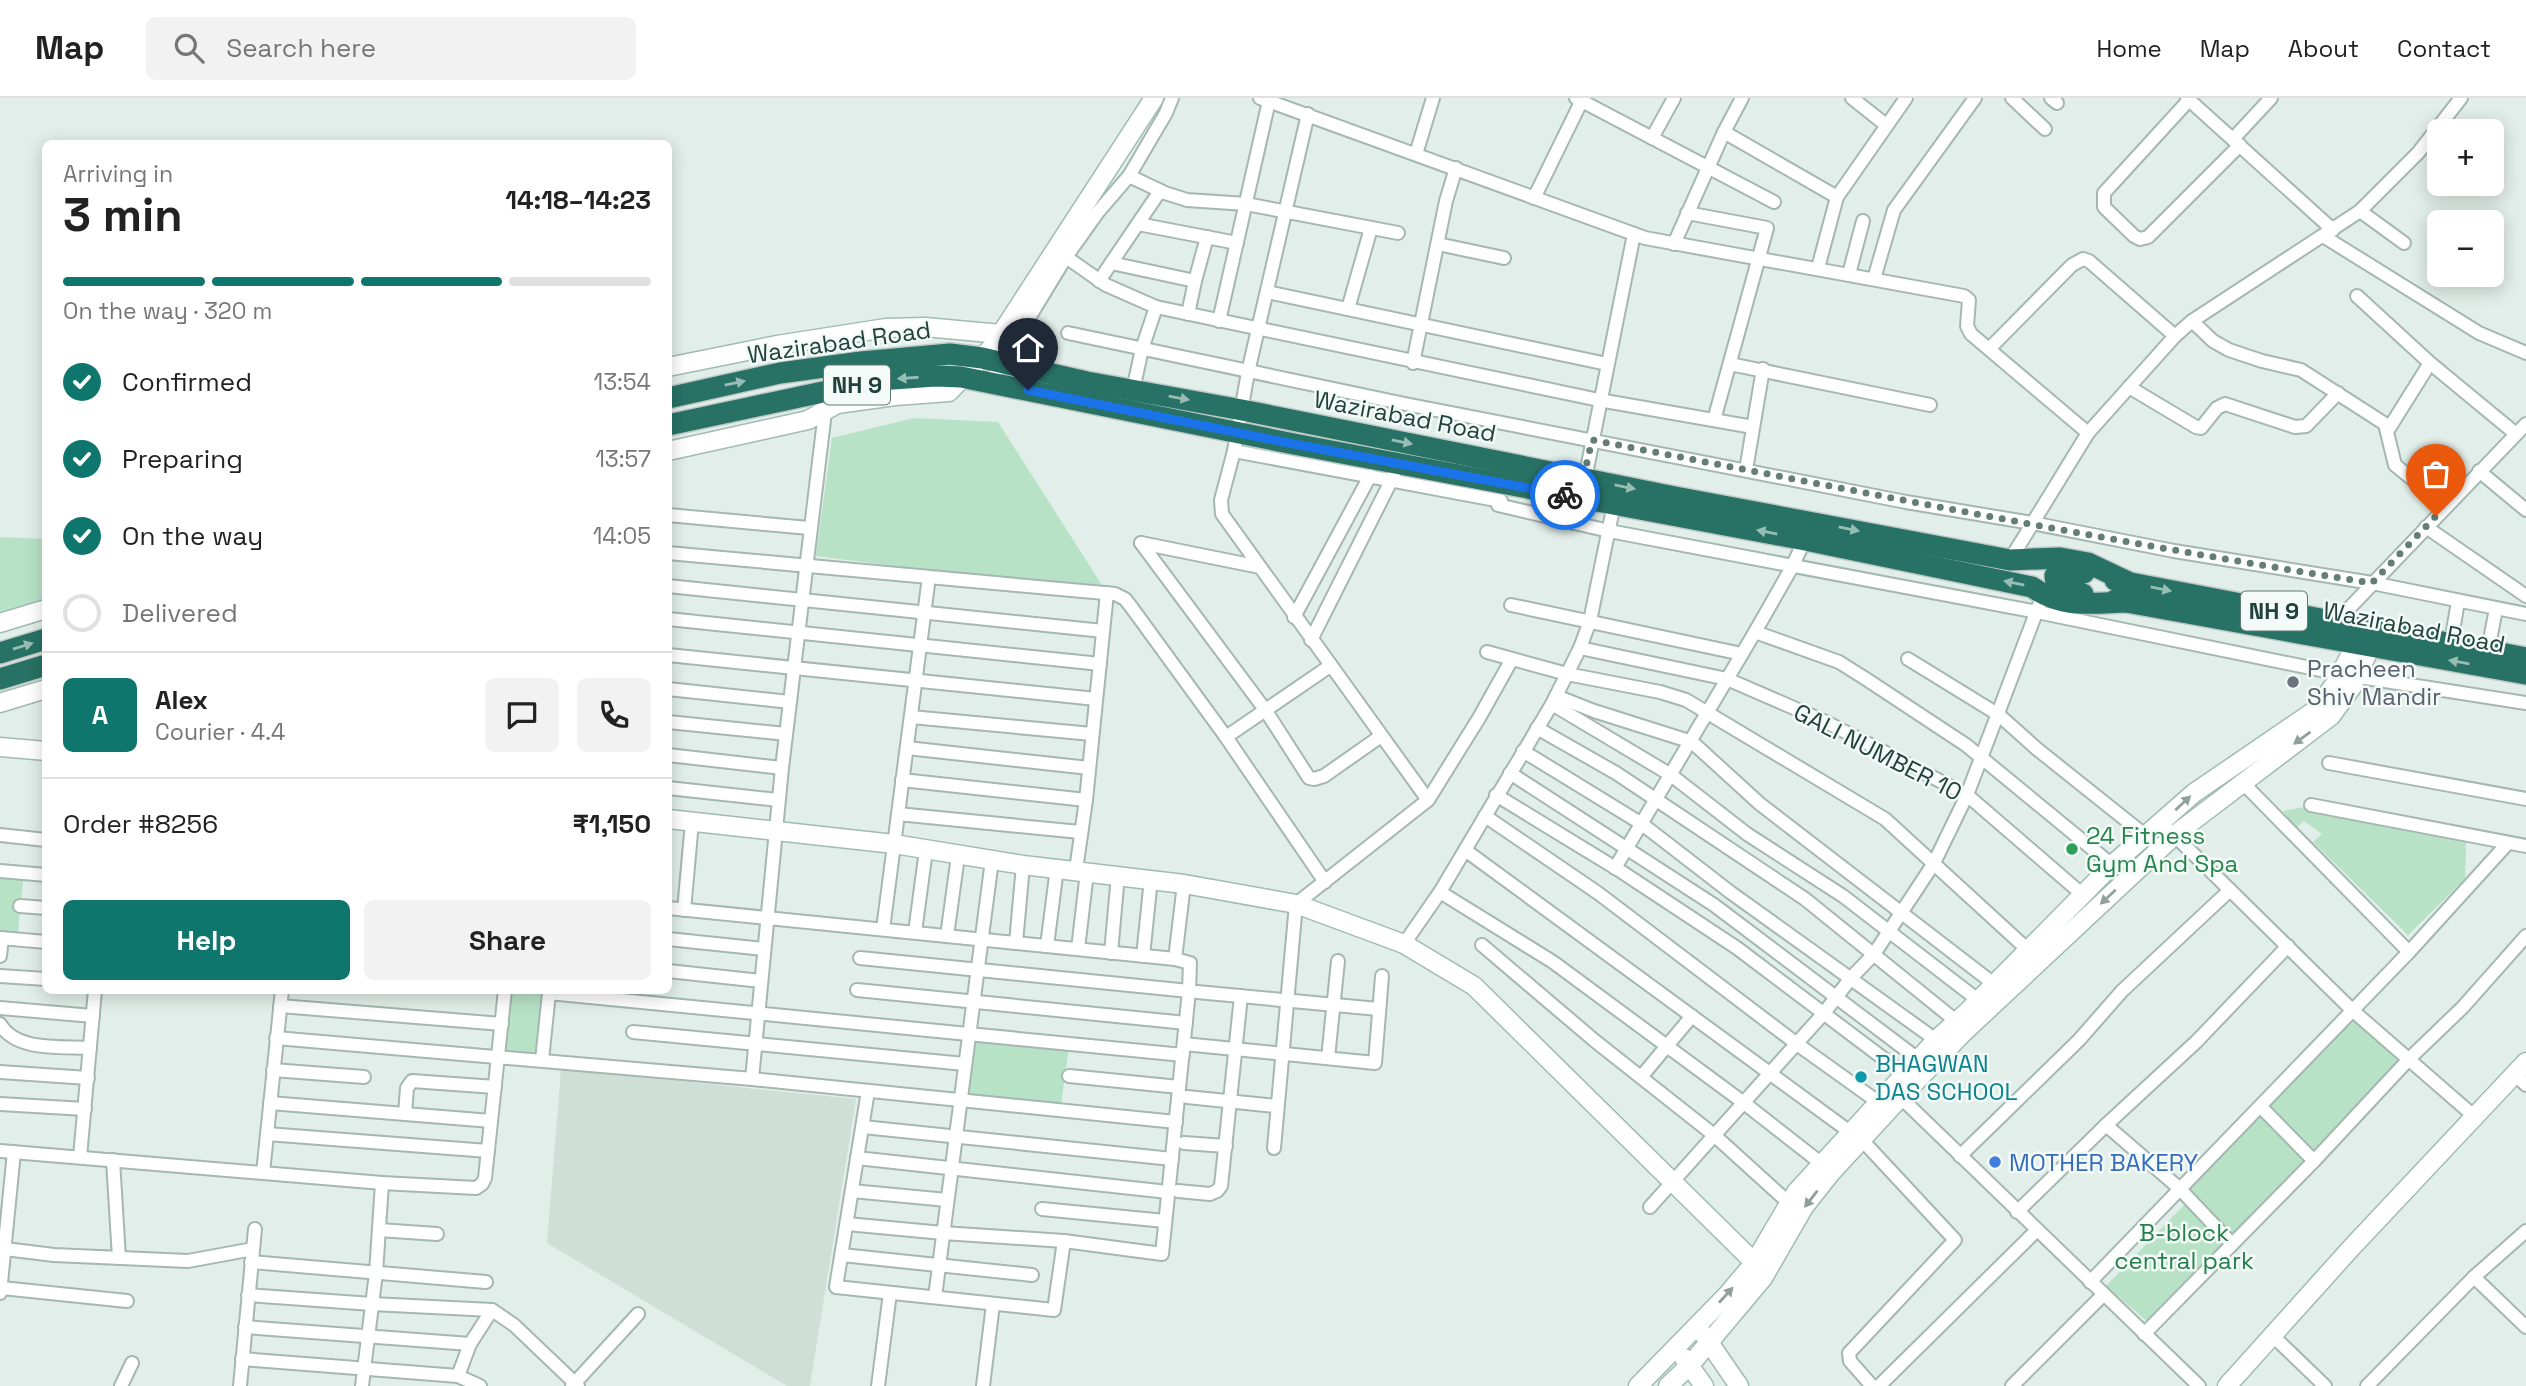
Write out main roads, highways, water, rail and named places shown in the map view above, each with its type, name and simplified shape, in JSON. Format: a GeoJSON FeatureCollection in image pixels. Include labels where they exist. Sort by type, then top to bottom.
{"type":"FeatureCollection","features":[{"type":"Feature","properties":{"kind":"highway","name":"Wazirabad Road"},"geometry":{"type":"LineString","coordinates":[[672,397],[780,373],[950,354],[1242,410],[1582,488],[1809,531],[2032,587],[2039,603],[2071,604],[2127,592],[2336,623],[2526,658]]}},
{"type":"Feature","properties":{"kind":"highway"},"geometry":{"type":"LineString","coordinates":[[840,397],[852,363]]}},
{"type":"Feature","properties":{"kind":"highway","name":"Wazirabad Road"},"geometry":{"type":"LineString","coordinates":[[672,424],[840,397],[893,379],[961,377],[1235,442],[1395,472],[1582,488],[1614,504],[2010,560],[2060,558],[2088,563],[2127,592],[2364,644],[2526,674]]}},
{"type":"Feature","properties":{"kind":"highway"},"geometry":{"type":"LineString","coordinates":[[0,653],[42,640]]}},
{"type":"Feature","properties":{"kind":"highway"},"geometry":{"type":"LineString","coordinates":[[0,679],[42,667]]}},
{"type":"Feature","properties":{"kind":"place","name":"Pracheen Shiv Mandir"},"geometry":{"type":"Point","coordinates":[2293,682]}},
{"type":"Feature","properties":{"kind":"place","name":"24 Fitness Gym And Spa"},"geometry":{"type":"Point","coordinates":[2072,849]}},
{"type":"Feature","properties":{"kind":"place","name":"BHAGWAN DAS SCHOOL"},"geometry":{"type":"Point","coordinates":[1861,1077]}},
{"type":"Feature","properties":{"kind":"place","name":"MOTHER BAKERY"},"geometry":{"type":"Point","coordinates":[1995,1162]}},
{"type":"Feature","properties":{"kind":"park label","name":"B-block central park"},"geometry":{"type":"Point","coordinates":[2184,1246]}}]}
